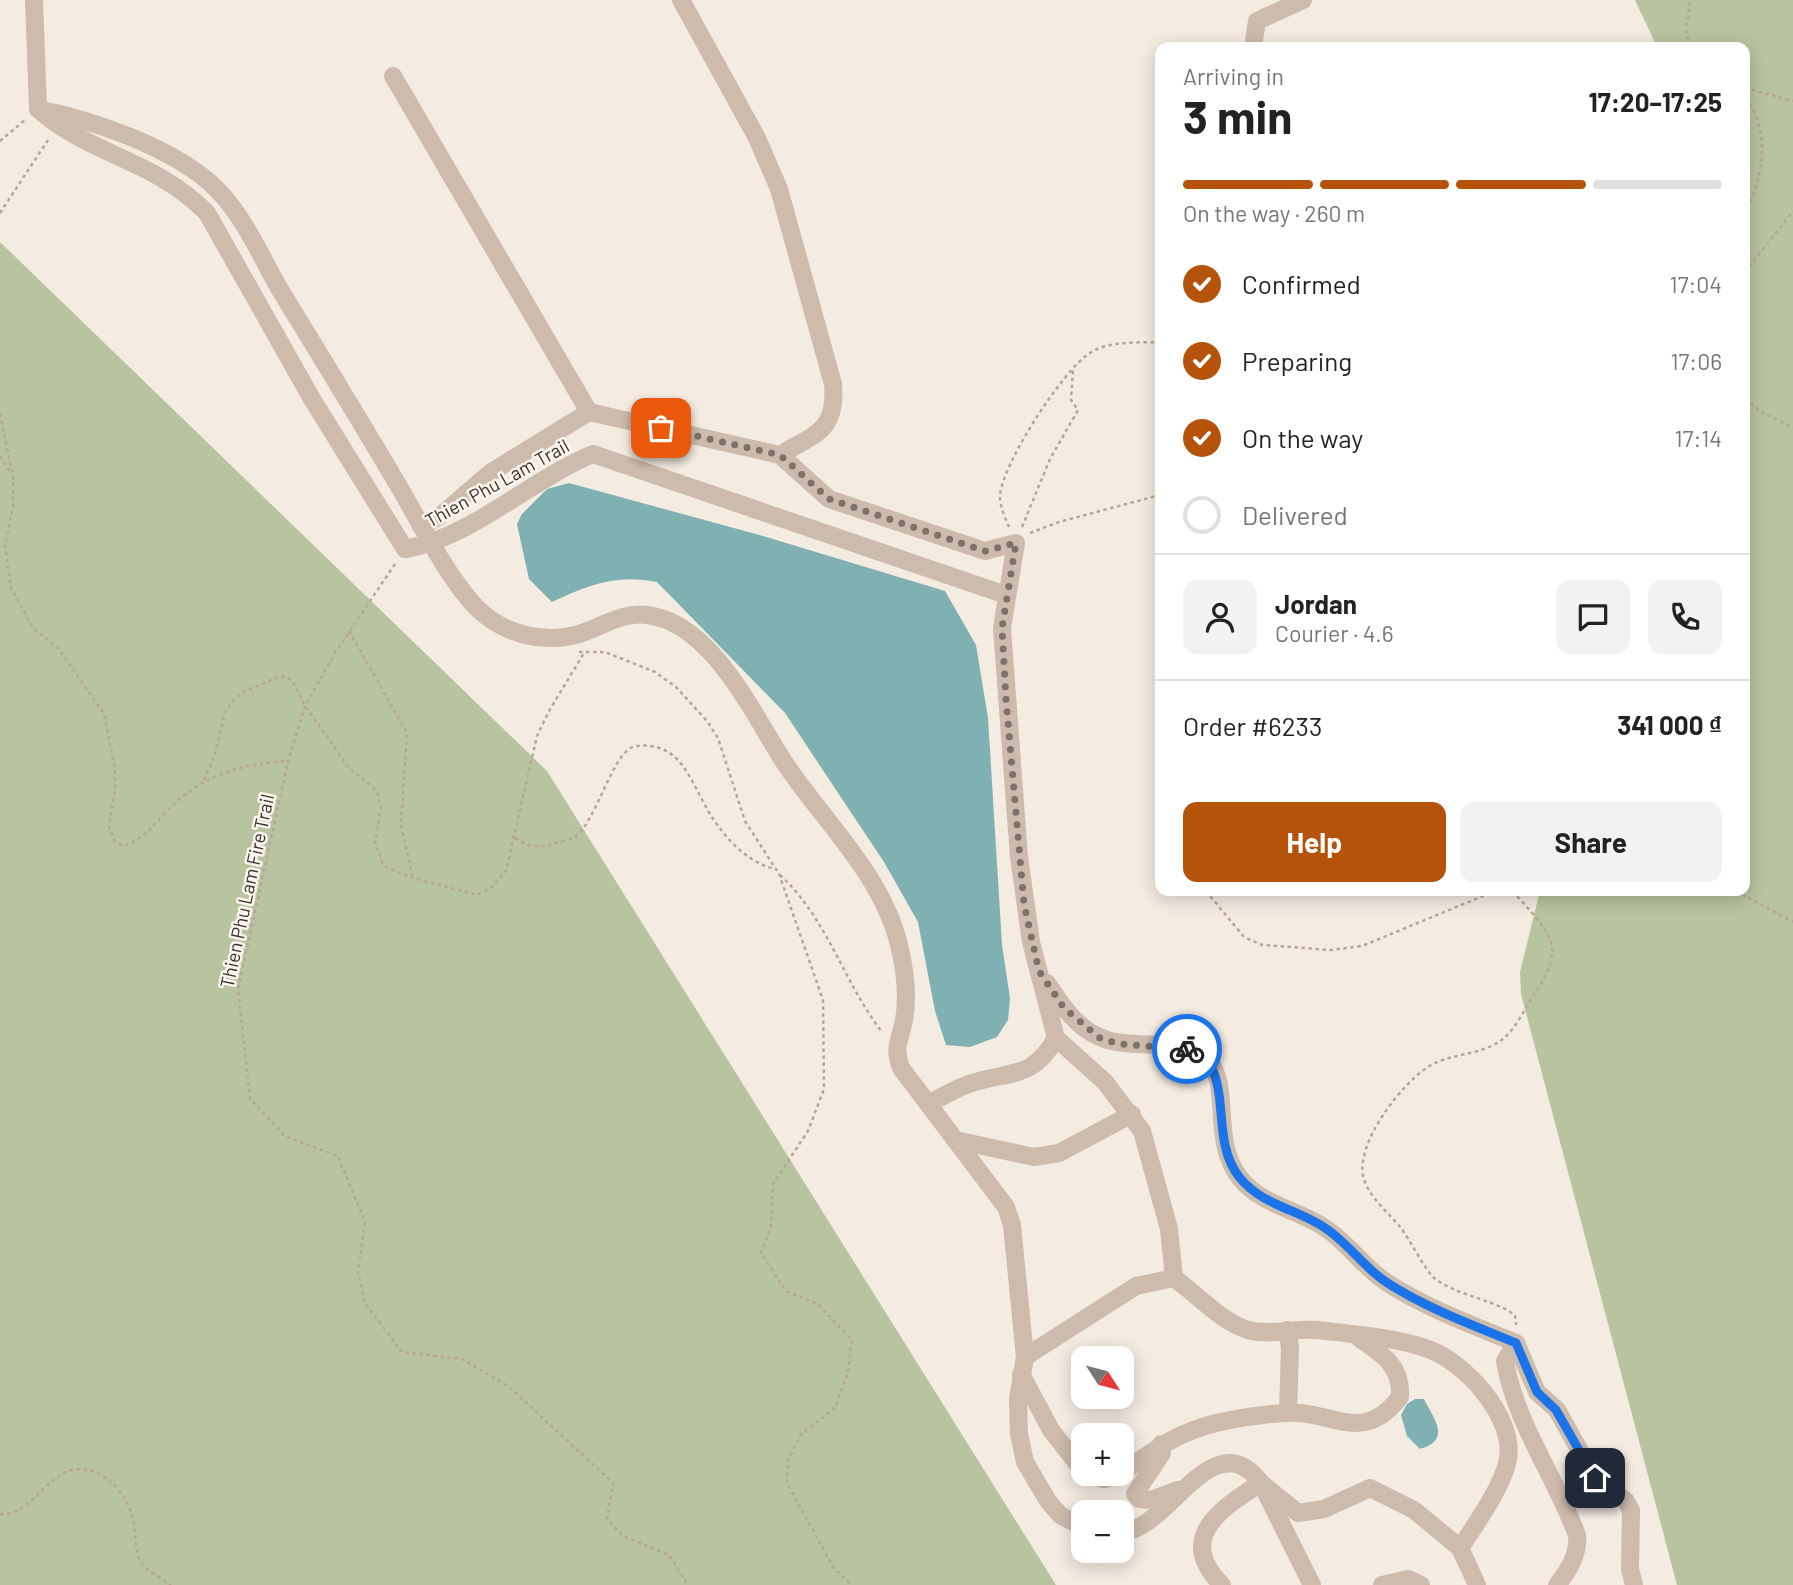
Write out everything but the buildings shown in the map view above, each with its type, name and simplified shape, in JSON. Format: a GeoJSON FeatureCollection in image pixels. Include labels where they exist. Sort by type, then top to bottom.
{"type":"FeatureCollection","features":[{"type":"Feature","properties":{"kind":"street"},"geometry":{"type":"LineString","coordinates":[[34,0],[38,109],[60,128],[147,167],[180,188],[207,212],[312,400],[405,549]]}},
{"type":"Feature","properties":{"kind":"street"},"geometry":{"type":"LineString","coordinates":[[681,0],[757,138],[779,189],[833,384],[835,409],[829,422],[780,455]]}},
{"type":"Feature","properties":{"kind":"street"},"geometry":{"type":"LineString","coordinates":[[1254,42],[1257,21],[1303,0]]}},
{"type":"Feature","properties":{"kind":"street"},"geometry":{"type":"LineString","coordinates":[[393,76],[589,412]]}},
{"type":"Feature","properties":{"kind":"street"},"geometry":{"type":"LineString","coordinates":[[38,109],[76,117],[180,161],[226,199],[325,360],[421,526],[480,611],[509,630],[553,639],[581,634],[603,622],[629,615],[648,614],[676,624],[705,649],[756,712],[783,761],[855,856],[887,908],[900,948],[906,989],[904,1021],[895,1049],[901,1068],[1006,1207],[1012,1225],[1023,1365],[1019,1434],[1030,1473],[1060,1515],[1071,1521]]}},
{"type":"Feature","properties":{"kind":"street"},"geometry":{"type":"LineString","coordinates":[[421,526],[440,516],[490,473],[589,412],[780,455],[829,499],[985,551],[1016,543],[1002,628],[1013,792],[1024,904],[1056,1038],[1105,1082],[1132,1114],[1142,1131],[1169,1228],[1174,1278],[1230,1322],[1250,1331],[1315,1330],[1426,1348],[1456,1365],[1498,1412],[1507,1431],[1508,1459],[1486,1505],[1460,1548]]}},
{"type":"Feature","properties":{"kind":"street","name":"Thien Phu Lam Trail"},"geometry":{"type":"LineString","coordinates":[[405,549],[434,544],[569,464],[593,454],[1006,595]]}},
{"type":"Feature","properties":{"kind":"street"},"geometry":{"type":"LineString","coordinates":[[1039,971],[1064,1008],[1100,1038],[1140,1046],[1182,1047],[1209,1061],[1218,1088],[1223,1145],[1240,1178],[1258,1194],[1325,1228],[1385,1281],[1452,1317],[1516,1343],[1537,1392],[1556,1410],[1595,1478],[1626,1501],[1631,1510],[1630,1569],[1634,1585]]}},
{"type":"Feature","properties":{"kind":"street"},"geometry":{"type":"LineString","coordinates":[[929,1103],[967,1084],[1031,1067],[1045,1057],[1056,1038]]}},
{"type":"Feature","properties":{"kind":"street"},"geometry":{"type":"LineString","coordinates":[[955,1140],[1034,1157],[1059,1153],[1132,1114]]}},
{"type":"Feature","properties":{"kind":"street"},"geometry":{"type":"LineString","coordinates":[[1023,1365],[1136,1286],[1174,1278]]}},
{"type":"Feature","properties":{"kind":"street"},"geometry":{"type":"LineString","coordinates":[[1287,1330],[1290,1348],[1288,1412]]}},
{"type":"Feature","properties":{"kind":"street"},"geometry":{"type":"LineString","coordinates":[[1134,1464],[1161,1444],[1216,1423],[1288,1412],[1361,1423],[1377,1420],[1389,1411],[1400,1397],[1397,1375],[1392,1363],[1357,1336]]}},
{"type":"Feature","properties":{"kind":"street"},"geometry":{"type":"LineString","coordinates":[[1516,1343],[1505,1361],[1512,1396],[1543,1457],[1577,1535],[1578,1545],[1573,1561],[1557,1585]]}},
{"type":"Feature","properties":{"kind":"street"},"geometry":{"type":"LineString","coordinates":[[1023,1365],[1051,1430],[1071,1455]]}},
{"type":"Feature","properties":{"kind":"street"},"geometry":{"type":"LineString","coordinates":[[1161,1444],[1161,1453],[1136,1494],[1139,1499],[1151,1500],[1185,1488]]}},
{"type":"Feature","properties":{"kind":"street"},"geometry":{"type":"LineString","coordinates":[[1134,1528],[1144,1524],[1207,1469],[1229,1464],[1254,1474],[1261,1483],[1312,1585]]}},
{"type":"Feature","properties":{"kind":"street"},"geometry":{"type":"LineString","coordinates":[[1261,1483],[1298,1513],[1324,1509],[1370,1488],[1414,1510],[1460,1548],[1477,1585]]}},
{"type":"Feature","properties":{"kind":"street"},"geometry":{"type":"LineString","coordinates":[[1222,1585],[1204,1560],[1202,1540],[1211,1519],[1229,1503],[1261,1483]]}},
{"type":"Feature","properties":{"kind":"street"},"geometry":{"type":"LineString","coordinates":[[1382,1585],[1408,1579],[1421,1585]]}},
{"type":"Feature","properties":{"kind":"path"},"geometry":{"type":"LineString","coordinates":[[1688,42],[1686,30],[1690,0]]}},
{"type":"Feature","properties":{"kind":"path"},"geometry":{"type":"LineString","coordinates":[[1750,89],[1793,101]]}},
{"type":"Feature","properties":{"kind":"path"},"geometry":{"type":"LineString","coordinates":[[1750,105],[1761,140],[1757,187],[1750,202]]}},
{"type":"Feature","properties":{"kind":"path"},"geometry":{"type":"LineString","coordinates":[[0,141],[38,109]]}},
{"type":"Feature","properties":{"kind":"path"},"geometry":{"type":"LineString","coordinates":[[0,213],[38,153],[60,128]]}},
{"type":"Feature","properties":{"kind":"path"},"geometry":{"type":"LineString","coordinates":[[1750,266],[1793,211]]}},
{"type":"Feature","properties":{"kind":"path"},"geometry":{"type":"LineString","coordinates":[[1016,543],[1003,513],[1000,495],[1026,432],[1073,368],[1087,354],[1107,345],[1155,342]]}},
{"type":"Feature","properties":{"kind":"path"},"geometry":{"type":"LineString","coordinates":[[1016,543],[1050,459],[1078,410],[1071,400],[1073,368]]}},
{"type":"Feature","properties":{"kind":"path"},"geometry":{"type":"LineString","coordinates":[[1750,403],[1793,428]]}},
{"type":"Feature","properties":{"kind":"path","name":"Thien Phu Lam Fire Trail"},"geometry":{"type":"LineString","coordinates":[[0,417],[13,476],[13,506],[5,546],[11,588],[33,628],[58,648],[104,714],[115,768],[108,826],[114,840],[123,846],[140,840],[204,779],[235,769],[288,761]]}},
{"type":"Feature","properties":{"kind":"path"},"geometry":{"type":"LineString","coordinates":[[0,456],[13,476]]}},
{"type":"Feature","properties":{"kind":"path"},"geometry":{"type":"LineString","coordinates":[[1016,543],[1036,529],[1155,496]]}},
{"type":"Feature","properties":{"kind":"path","name":"Thien Phu Lam Fire Trail"},"geometry":{"type":"LineString","coordinates":[[405,549],[349,631],[305,706],[288,761],[237,989],[250,1099],[285,1136],[338,1156],[365,1222],[358,1272],[365,1303],[402,1352],[462,1359],[509,1387],[613,1483],[607,1519],[623,1536],[669,1555],[688,1585]]}},
{"type":"Feature","properties":{"kind":"path"},"geometry":{"type":"LineString","coordinates":[[349,631],[407,733],[401,824],[412,875]]}},
{"type":"Feature","properties":{"kind":"path"},"geometry":{"type":"LineString","coordinates":[[569,652],[605,652],[634,661],[676,687],[692,702],[718,738],[745,821],[775,869],[802,895],[864,1008],[895,1049]]}},
{"type":"Feature","properties":{"kind":"path"},"geometry":{"type":"LineString","coordinates":[[204,779],[215,754],[225,712],[245,691],[281,676],[292,680],[299,688],[305,706],[350,769],[373,787],[379,796],[381,808],[376,842],[377,855],[383,865],[399,875],[412,875],[477,895],[491,888],[506,871],[537,737],[548,711],[584,653]]}},
{"type":"Feature","properties":{"kind":"path"},"geometry":{"type":"LineString","coordinates":[[515,838],[534,847],[544,847],[575,837],[606,789],[625,752],[633,746],[655,746],[680,760],[691,775],[714,820],[739,849],[760,866],[775,869]]}},
{"type":"Feature","properties":{"kind":"path"},"geometry":{"type":"LineString","coordinates":[[779,874],[823,1000],[824,1089],[808,1130],[773,1184],[771,1227],[761,1253],[786,1291],[818,1304],[852,1340],[847,1375],[835,1408],[802,1434],[788,1461],[786,1483],[833,1567],[851,1585]]}},
{"type":"Feature","properties":{"kind":"path"},"geometry":{"type":"LineString","coordinates":[[1210,896],[1244,937],[1262,944],[1331,950],[1362,946],[1484,896]]}},
{"type":"Feature","properties":{"kind":"path"},"geometry":{"type":"LineString","coordinates":[[1516,1343],[1515,1315],[1503,1306],[1480,1299],[1432,1276],[1420,1254],[1364,1181],[1363,1160],[1372,1133],[1386,1110],[1412,1081],[1433,1064],[1484,1050],[1505,1038],[1541,983],[1552,958],[1549,937],[1517,896]]}},
{"type":"Feature","properties":{"kind":"path"},"geometry":{"type":"LineString","coordinates":[[1745,896],[1793,922]]}},
{"type":"Feature","properties":{"kind":"path"},"geometry":{"type":"LineString","coordinates":[[0,1514],[19,1509],[59,1474],[80,1468],[98,1472],[121,1494],[130,1508],[142,1564],[171,1585]]}},
{"type":"Feature","properties":{"kind":"green space"},"geometry":{"type":"Polygon","coordinates":[[[1635,0],[1793,0],[1793,1585],[1677,1585],[1521,994],[1520,972],[1539,896],[1750,896],[1750,42],[1655,42],[1635,0]]]}},
{"type":"Feature","properties":{"kind":"green space"},"geometry":{"type":"Polygon","coordinates":[[[0,242],[547,771],[1056,1585],[0,1585],[0,242]]]}},
{"type":"Feature","properties":{"kind":"water"},"geometry":{"type":"Polygon","coordinates":[[[569,483],[763,536],[945,591],[976,645],[988,718],[1002,945],[1010,998],[1008,1020],[997,1037],[970,1047],[946,1045],[935,1011],[918,922],[884,862],[785,713],[657,582],[615,580],[552,602],[529,579],[517,524],[522,514],[547,489],[569,483]]]}},
{"type":"Feature","properties":{"kind":"water"},"geometry":{"type":"Polygon","coordinates":[[[1415,1399],[1424,1399],[1438,1428],[1436,1440],[1420,1449],[1407,1436],[1401,1415],[1407,1404],[1415,1399]]]}},
{"type":"Feature","properties":{"kind":"way so far"},"geometry":{"type":"LineString","coordinates":[[661,428],[780,455],[829,499],[985,551],[1016,543],[1002,628],[1024,904],[1039,971],[1064,1008],[1100,1038],[1119,1044],[1187,1049]]}},
{"type":"Feature","properties":{"kind":"route"},"geometry":{"type":"LineString","coordinates":[[1187,1049],[1198,1052],[1209,1061],[1216,1074],[1223,1145],[1240,1178],[1264,1199],[1306,1216],[1344,1241],[1364,1264],[1385,1281],[1452,1317],[1516,1343],[1522,1363],[1537,1392],[1556,1410],[1573,1444],[1586,1460],[1595,1478]]}}]}
